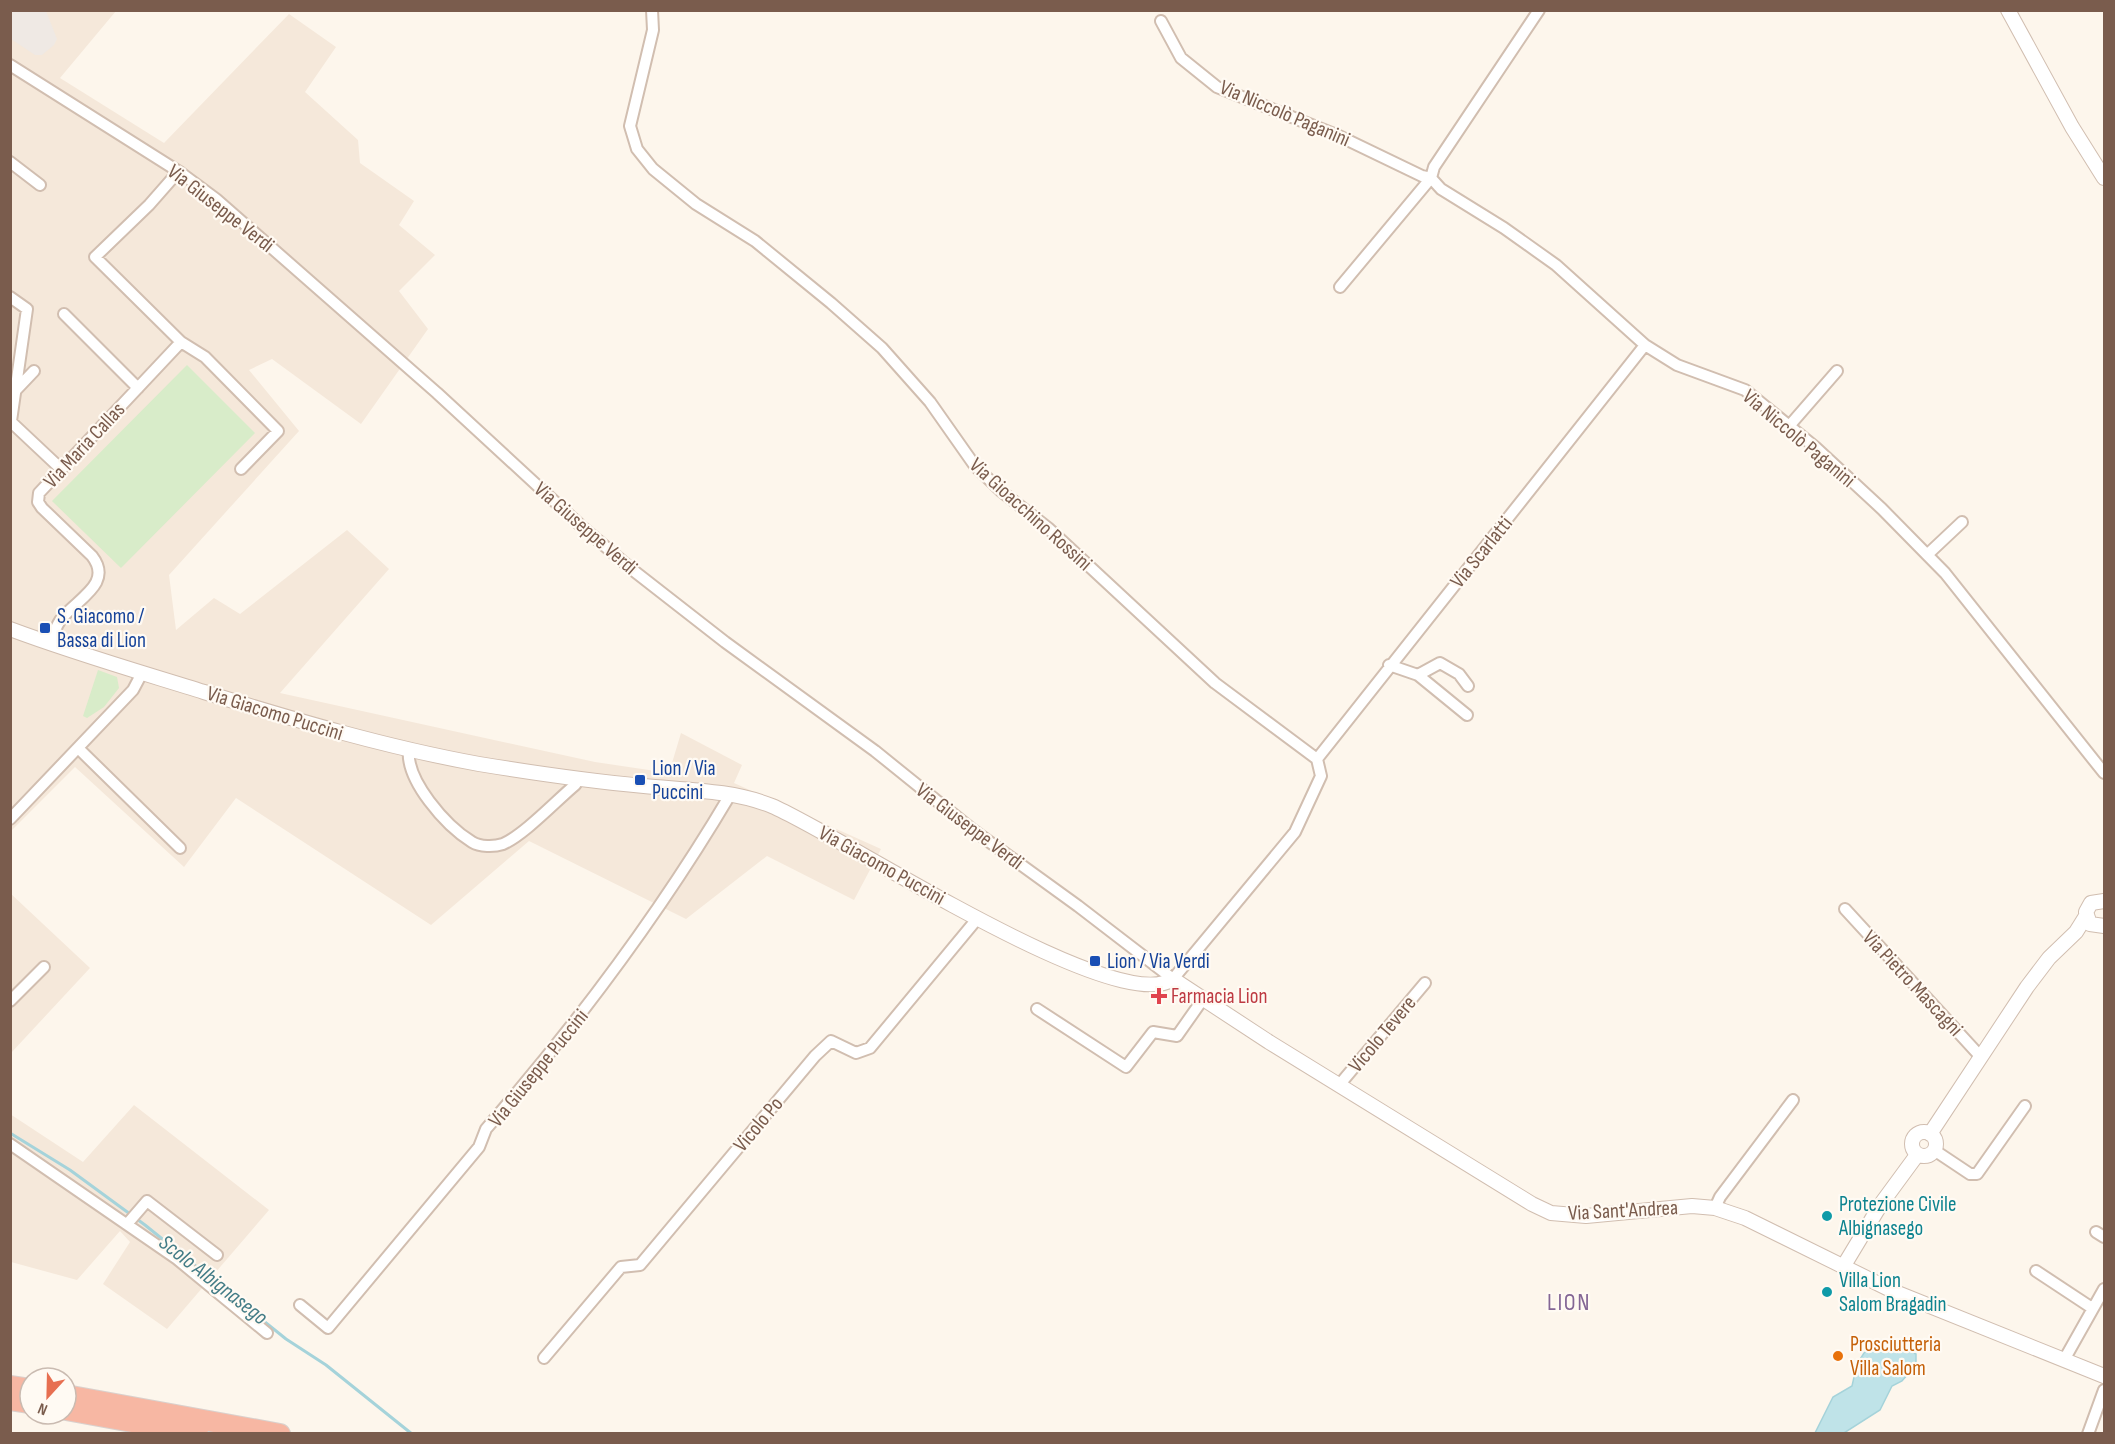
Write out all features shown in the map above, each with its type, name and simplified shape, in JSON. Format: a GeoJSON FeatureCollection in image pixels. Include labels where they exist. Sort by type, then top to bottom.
{"type":"FeatureCollection","features":[{"type":"Feature","properties":{"kind":"highway"},"geometry":{"type":"LineString","coordinates":[[78,1397],[280,1434]]}},
{"type":"Feature","properties":{"kind":"highway"},"geometry":{"type":"LineString","coordinates":[[78,1412],[198,1434]]}},
{"type":"Feature","properties":{"kind":"street","name":"Via Gioacchino Rossini"},"geometry":{"type":"LineString","coordinates":[[652,10],[653,30],[630,126],[638,149],[653,169],[696,204],[755,241],[882,348],[930,402],[975,466],[1001,491],[1048,528],[1215,683],[1317,759]]}},
{"type":"Feature","properties":{"kind":"street"},"geometry":{"type":"LineString","coordinates":[[1340,287],[1431,178],[1437,162],[1539,10]]}},
{"type":"Feature","properties":{"kind":"street"},"geometry":{"type":"LineString","coordinates":[[2008,10],[2072,127],[2104,178]]}},
{"type":"Feature","properties":{"kind":"street","name":"Via Niccolò Paganini"},"geometry":{"type":"LineString","coordinates":[[1161,21],[1181,58],[1217,87],[1252,103],[1320,127],[1422,176],[1431,178],[1441,189],[1504,228],[1556,265],[1645,345],[1677,365],[1745,390],[1790,425],[1882,509],[1928,555],[1971,603],[2026,678],[2056,710],[2104,773]]}},
{"type":"Feature","properties":{"kind":"street","name":"Via Giuseppe Verdi"},"geometry":{"type":"LineString","coordinates":[[10,65],[178,172],[260,236],[634,571],[725,642],[875,751],[973,830],[1078,906],[1173,980]]}},
{"type":"Feature","properties":{"kind":"street"},"geometry":{"type":"LineString","coordinates":[[10,162],[40,184]]}},
{"type":"Feature","properties":{"kind":"street"},"geometry":{"type":"LineString","coordinates":[[178,172],[149,205],[95,257],[153,312],[180,342],[205,357],[278,431],[241,469]]}},
{"type":"Feature","properties":{"kind":"street"},"geometry":{"type":"LineString","coordinates":[[10,297],[27,309],[11,421],[60,468]]}},
{"type":"Feature","properties":{"kind":"street","name":"Via Maria Callas"},"geometry":{"type":"LineString","coordinates":[[64,314],[138,388]]}},
{"type":"Feature","properties":{"kind":"street","name":"Via Maria Callas"},"geometry":{"type":"LineString","coordinates":[[50,643],[61,618],[95,584],[101,574],[99,564],[39,502],[42,487],[180,342]]}},
{"type":"Feature","properties":{"kind":"street","name":"Via Scarlatti"},"geometry":{"type":"LineString","coordinates":[[1317,759],[1389,665],[1645,345]]}},
{"type":"Feature","properties":{"kind":"street"},"geometry":{"type":"LineString","coordinates":[[13,397],[34,371]]}},
{"type":"Feature","properties":{"kind":"street"},"geometry":{"type":"LineString","coordinates":[[1790,425],[1837,371]]}},
{"type":"Feature","properties":{"kind":"street"},"geometry":{"type":"LineString","coordinates":[[1928,555],[1962,522]]}},
{"type":"Feature","properties":{"kind":"street","name":"Via Giacomo Puccini"},"geometry":{"type":"LineString","coordinates":[[10,629],[142,673],[320,727],[409,749],[463,761],[579,779],[730,795],[756,801],[797,818],[977,919],[1060,958],[1096,972],[1151,985],[1162,985],[1173,980]]}},
{"type":"Feature","properties":{"kind":"street"},"geometry":{"type":"LineString","coordinates":[[1418,675],[1440,663],[1459,674],[1468,686]]}},
{"type":"Feature","properties":{"kind":"street"},"geometry":{"type":"LineString","coordinates":[[1389,665],[1418,675],[1467,715]]}},
{"type":"Feature","properties":{"kind":"street"},"geometry":{"type":"LineString","coordinates":[[10,819],[133,690],[142,673]]}},
{"type":"Feature","properties":{"kind":"street"},"geometry":{"type":"LineString","coordinates":[[78,748],[180,848]]}},
{"type":"Feature","properties":{"kind":"street"},"geometry":{"type":"LineString","coordinates":[[409,749],[409,767],[422,791],[462,834],[481,845],[495,846],[514,837],[575,785],[579,779]]}},
{"type":"Feature","properties":{"kind":"street"},"geometry":{"type":"LineString","coordinates":[[1173,980],[1295,832],[1306,813],[1321,776],[1317,759]]}},
{"type":"Feature","properties":{"kind":"street","name":"Via Giuseppe Puccini"},"geometry":{"type":"LineString","coordinates":[[300,1305],[328,1328],[479,1147],[486,1129],[589,1006],[695,853],[730,795]]}},
{"type":"Feature","properties":{"kind":"street","name":"Via Pietro Mascagni"},"geometry":{"type":"LineString","coordinates":[[1930,1134],[2033,978],[2076,932],[2091,903],[2104,901]]}},
{"type":"Feature","properties":{"kind":"street","name":"Via Pietro Mascagni"},"geometry":{"type":"LineString","coordinates":[[1845,909],[1980,1056]]}},
{"type":"Feature","properties":{"kind":"street"},"geometry":{"type":"LineString","coordinates":[[2086,916],[2090,924],[2102,926]]}},
{"type":"Feature","properties":{"kind":"street","name":"Vicolo Po"},"geometry":{"type":"LineString","coordinates":[[544,1358],[621,1267],[640,1265],[815,1056],[831,1041],[855,1053],[870,1048],[977,919]]}},
{"type":"Feature","properties":{"kind":"street"},"geometry":{"type":"LineString","coordinates":[[2076,932],[2102,926]]}},
{"type":"Feature","properties":{"kind":"street"},"geometry":{"type":"LineString","coordinates":[[10,1001],[44,967]]}},
{"type":"Feature","properties":{"kind":"street","name":"Via Sant'Andrea"},"geometry":{"type":"LineString","coordinates":[[1173,980],[1532,1204],[1551,1213],[1586,1216],[1692,1206],[1715,1208],[1745,1218],[1895,1292],[2104,1376]]}},
{"type":"Feature","properties":{"kind":"street","name":"Vicolo Tevere"},"geometry":{"type":"LineString","coordinates":[[1340,1084],[1425,983]]}},
{"type":"Feature","properties":{"kind":"street"},"geometry":{"type":"LineString","coordinates":[[1037,1009],[1126,1067],[1153,1032],[1178,1036],[1203,999]]}},
{"type":"Feature","properties":{"kind":"street"},"geometry":{"type":"LineString","coordinates":[[1715,1208],[1720,1197],[1793,1100]]}},
{"type":"Feature","properties":{"kind":"street"},"geometry":{"type":"LineString","coordinates":[[1934,1150],[1970,1174],[1977,1174],[2025,1106]]}},
{"type":"Feature","properties":{"kind":"street"},"geometry":{"type":"LineString","coordinates":[[1919,1133],[1930,1134],[1936,1143],[1934,1150],[1929,1155],[1917,1155],[1912,1145],[1913,1138],[1919,1133]]}},
{"type":"Feature","properties":{"kind":"street"},"geometry":{"type":"LineString","coordinates":[[10,1144],[131,1219],[267,1333]]}},
{"type":"Feature","properties":{"kind":"street"},"geometry":{"type":"LineString","coordinates":[[1843,1267],[1881,1204],[1917,1155]]}},
{"type":"Feature","properties":{"kind":"street"},"geometry":{"type":"LineString","coordinates":[[131,1219],[147,1201],[217,1255]]}},
{"type":"Feature","properties":{"kind":"street"},"geometry":{"type":"LineString","coordinates":[[2036,1270],[2092,1308]]}},
{"type":"Feature","properties":{"kind":"street"},"geometry":{"type":"LineString","coordinates":[[2064,1360],[2104,1289]]}},
{"type":"Feature","properties":{"kind":"street"},"geometry":{"type":"LineString","coordinates":[[2088,1434],[2104,1390]]}},
{"type":"Feature","properties":{"kind":"shaded area"},"geometry":{"type":"Polygon","coordinates":[[[10,11],[46,11],[57,39],[54,45],[42,55],[35,55],[11,39],[10,11]]]}},
{"type":"Feature","properties":{"kind":"shaded area"},"geometry":{"type":"Polygon","coordinates":[[[11,11],[116,11],[60,78],[164,143],[289,14],[336,47],[305,92],[358,140],[360,163],[414,201],[399,225],[435,255],[399,291],[428,329],[361,424],[272,359],[249,370],[299,431],[169,575],[176,630],[214,598],[240,614],[347,530],[389,569],[280,693],[595,762],[669,773],[681,733],[742,765],[734,783],[881,849],[854,900],[767,856],[686,919],[529,841],[431,925],[236,798],[184,867],[75,767],[11,831],[11,11]]]}},
{"type":"Feature","properties":{"kind":"shaded area"},"geometry":{"type":"Polygon","coordinates":[[[10,893],[90,968],[11,1053],[10,1053],[10,893]]]}},
{"type":"Feature","properties":{"kind":"shaded area"},"geometry":{"type":"Polygon","coordinates":[[[134,1105],[269,1210],[167,1329],[103,1284],[130,1242],[120,1231],[77,1280],[11,1262],[10,1114],[83,1162],[134,1105]]]}},
{"type":"Feature","properties":{"kind":"green space"},"geometry":{"type":"Polygon","coordinates":[[[187,365],[255,433],[121,568],[52,501],[187,365]]]}},
{"type":"Feature","properties":{"kind":"green space"},"geometry":{"type":"Polygon","coordinates":[[[98,670],[117,677],[119,688],[104,707],[87,718],[83,716],[98,670]]]}},
{"type":"Feature","properties":{"kind":"water"},"geometry":{"type":"Polygon","coordinates":[[[1881,1340],[1916,1354],[1916,1365],[1902,1381],[1892,1386],[1880,1410],[1844,1433],[1815,1433],[1833,1397],[1852,1386],[1857,1364],[1864,1353],[1881,1340]]]}},
{"type":"Feature","properties":{"kind":"waterway","name":"Scolo Albignasego"},"geometry":{"type":"LineString","coordinates":[[10,1133],[70,1170],[145,1225],[286,1339],[326,1365],[412,1434]]}},
{"type":"Feature","properties":{"kind":"place","name":"S. Giacomo / Bassa di Lion"},"geometry":{"type":"Point","coordinates":[45,628]}},
{"type":"Feature","properties":{"kind":"place","name":"Lion / Via Puccini"},"geometry":{"type":"Point","coordinates":[640,780]}},
{"type":"Feature","properties":{"kind":"place","name":"Lion / Via Verdi"},"geometry":{"type":"Point","coordinates":[1095,961]}},
{"type":"Feature","properties":{"kind":"place","name":"Farmacia Lion"},"geometry":{"type":"Point","coordinates":[1159,996]}},
{"type":"Feature","properties":{"kind":"place","name":"Protezione Civile Albignasego"},"geometry":{"type":"Point","coordinates":[1827,1216]}},
{"type":"Feature","properties":{"kind":"place","name":"Villa Lion Salom Bragadin"},"geometry":{"type":"Point","coordinates":[1827,1292]}},
{"type":"Feature","properties":{"kind":"place","name":"Prosciutteria Villa Salom"},"geometry":{"type":"Point","coordinates":[1838,1356]}},
{"type":"Feature","properties":{"kind":"district","name":"LION"},"geometry":{"type":"Point","coordinates":[1569,1302]}}]}
